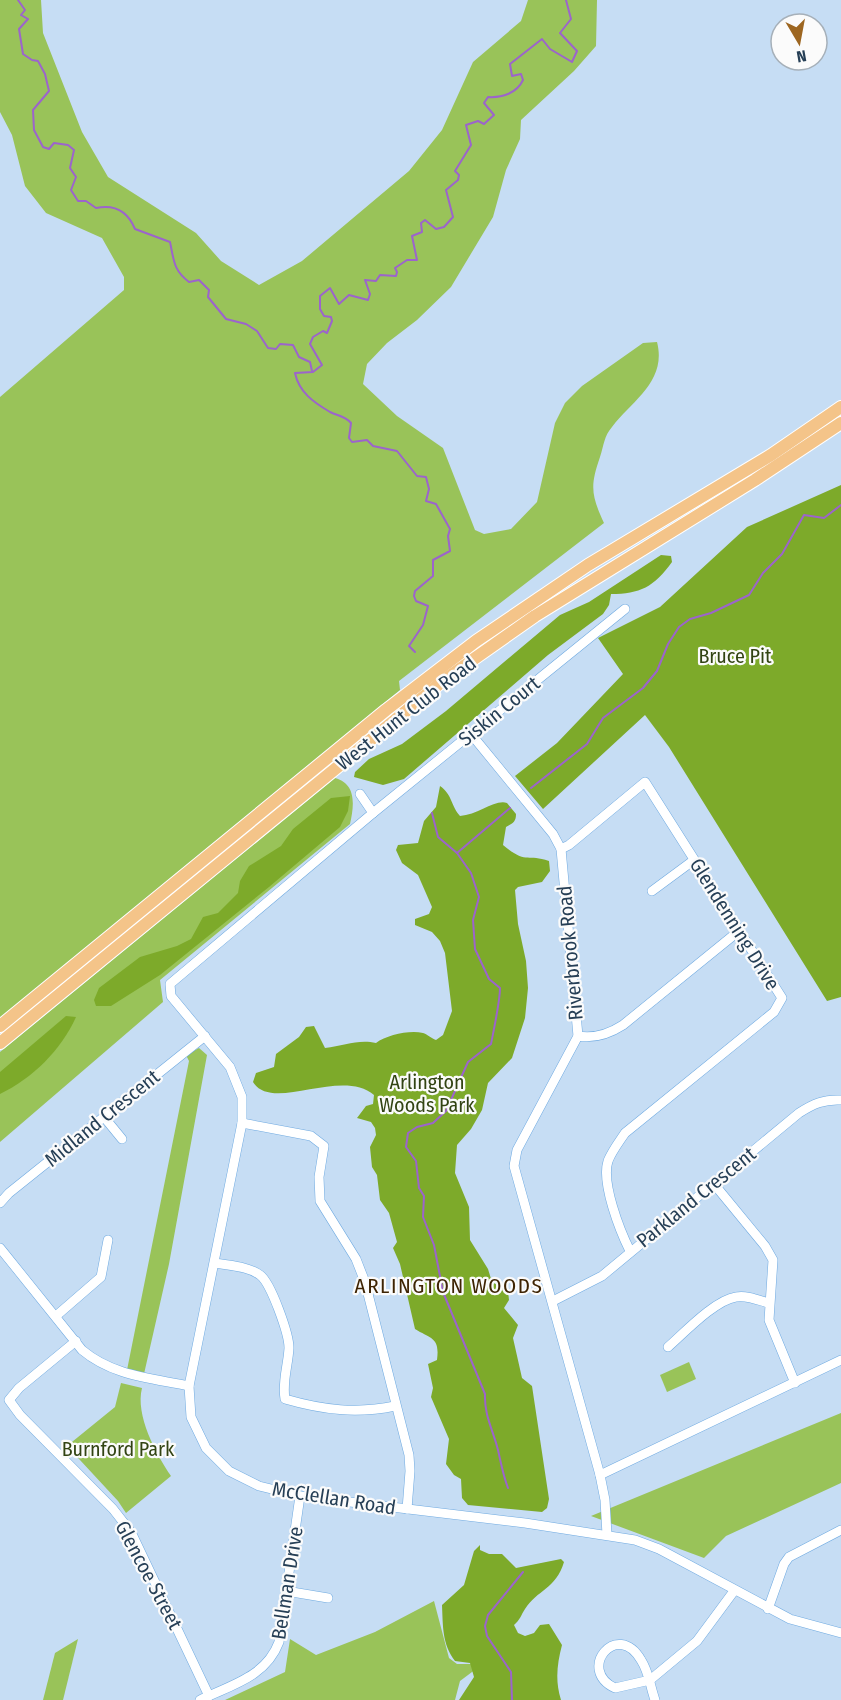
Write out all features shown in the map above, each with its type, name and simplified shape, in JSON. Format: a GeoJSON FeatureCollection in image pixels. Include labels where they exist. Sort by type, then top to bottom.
{"type":"FeatureCollection","features":[{"type":"Feature","properties":{"kind":"main road","name":"West Hunt Club Road"},"geometry":{"type":"LineString","coordinates":[[0,1026],[378,716],[467,647],[588,565],[771,455],[841,407]]}},
{"type":"Feature","properties":{"kind":"main road","name":"West Hunt Club Road"},"geometry":{"type":"LineString","coordinates":[[0,1043],[444,680],[554,603],[738,491],[841,423]]}},
{"type":"Feature","properties":{"kind":"street","name":"Siskin Court"},"geometry":{"type":"LineString","coordinates":[[170,984],[373,813],[625,609]]}},
{"type":"Feature","properties":{"kind":"street","name":"Riverbrook Road"},"geometry":{"type":"LineString","coordinates":[[471,734],[553,834],[561,849],[578,1036],[517,1150],[514,1166],[600,1475],[605,1500],[607,1535]]}},
{"type":"Feature","properties":{"kind":"street","name":"Glendenning Drive"},"geometry":{"type":"LineString","coordinates":[[561,849],[569,845],[645,782],[782,998],[774,1011],[625,1133],[616,1147],[608,1161],[608,1187],[622,1236],[630,1251]]}},
{"type":"Feature","properties":{"kind":"street"},"geometry":{"type":"LineString","coordinates":[[360,794],[373,813]]}},
{"type":"Feature","properties":{"kind":"street"},"geometry":{"type":"LineString","coordinates":[[652,891],[694,860]]}},
{"type":"Feature","properties":{"kind":"street"},"geometry":{"type":"LineString","coordinates":[[578,1036],[610,1034],[740,930]]}},
{"type":"Feature","properties":{"kind":"street","name":"McClellan Road"},"geometry":{"type":"LineString","coordinates":[[170,984],[171,996],[205,1036],[237,1081],[242,1097],[242,1123],[189,1386],[191,1417],[197,1433],[216,1460],[229,1471],[259,1486],[300,1496],[607,1535],[646,1544],[768,1609],[790,1619],[841,1633]]}},
{"type":"Feature","properties":{"kind":"street","name":"Midland Crescent"},"geometry":{"type":"LineString","coordinates":[[0,1203],[9,1193],[205,1036]]}},
{"type":"Feature","properties":{"kind":"street","name":"Parkland Crescent"},"geometry":{"type":"LineString","coordinates":[[553,1301],[602,1276],[799,1113],[813,1104],[829,1099],[841,1100]]}},
{"type":"Feature","properties":{"kind":"street"},"geometry":{"type":"LineString","coordinates":[[104,1117],[122,1139]]}},
{"type":"Feature","properties":{"kind":"street"},"geometry":{"type":"LineString","coordinates":[[242,1123],[311,1136],[324,1146],[319,1177],[320,1200],[356,1259],[365,1282],[409,1455],[410,1471],[406,1509]]}},
{"type":"Feature","properties":{"kind":"street"},"geometry":{"type":"LineString","coordinates":[[714,1184],[765,1246],[773,1260],[773,1276],[768,1303],[769,1320],[773,1336],[795,1383]]}},
{"type":"Feature","properties":{"kind":"street"},"geometry":{"type":"LineString","coordinates":[[56,1316],[101,1277],[108,1240]]}},
{"type":"Feature","properties":{"kind":"street"},"geometry":{"type":"LineString","coordinates":[[0,1248],[95,1361],[109,1369],[189,1386]]}},
{"type":"Feature","properties":{"kind":"street"},"geometry":{"type":"LineString","coordinates":[[215,1263],[248,1268],[263,1277],[288,1333],[289,1350],[283,1383],[285,1399],[351,1412],[367,1412],[395,1406]]}},
{"type":"Feature","properties":{"kind":"street"},"geometry":{"type":"LineString","coordinates":[[668,1347],[720,1304],[735,1297],[751,1298],[768,1303]]}},
{"type":"Feature","properties":{"kind":"street","name":"Glencoe Street"},"geometry":{"type":"LineString","coordinates":[[76,1341],[19,1388],[9,1401],[113,1509],[131,1532],[205,1698]]}},
{"type":"Feature","properties":{"kind":"street"},"geometry":{"type":"LineString","coordinates":[[600,1475],[841,1360]]}},
{"type":"Feature","properties":{"kind":"street","name":"Bellman Drive"},"geometry":{"type":"LineString","coordinates":[[205,1698],[262,1670],[273,1659],[279,1642],[300,1496]]}},
{"type":"Feature","properties":{"kind":"street"},"geometry":{"type":"LineString","coordinates":[[768,1609],[784,1564],[789,1557],[841,1530]]}},
{"type":"Feature","properties":{"kind":"street"},"geometry":{"type":"LineString","coordinates":[[286,1591],[328,1598]]}},
{"type":"Feature","properties":{"kind":"street"},"geometry":{"type":"LineString","coordinates":[[655,1700],[650,1680],[641,1660],[629,1647],[620,1643],[605,1649],[598,1665],[602,1679],[615,1688],[650,1680],[697,1641],[734,1591]]}},
{"type":"Feature","properties":{"kind":"green space"},"geometry":{"type":"Polygon","coordinates":[[[0,0],[41,0],[43,33],[82,132],[108,177],[196,233],[221,261],[259,285],[302,261],[409,171],[442,130],[473,62],[521,21],[528,0],[597,0],[596,46],[574,71],[521,120],[520,139],[506,170],[493,217],[451,287],[417,320],[387,343],[367,364],[363,384],[397,416],[443,448],[475,530],[484,534],[511,529],[537,502],[555,423],[565,403],[582,386],[643,343],[657,342],[659,356],[653,379],[609,430],[604,441],[593,490],[596,505],[604,523],[399,681],[400,690],[0,1018],[0,397],[124,290],[124,277],[102,238],[46,213],[25,186],[12,135],[0,112],[0,0]]]}},
{"type":"Feature","properties":{"kind":"green space","name":"Bruce Pit"},"geometry":{"type":"Polygon","coordinates":[[[841,485],[841,997],[827,1001],[669,747],[645,715],[543,809],[515,776],[557,743],[623,674],[598,638],[660,607],[747,527],[841,485]]]}},
{"type":"Feature","properties":{"kind":"green space"},"geometry":{"type":"Polygon","coordinates":[[[661,555],[671,556],[672,562],[659,578],[646,587],[630,593],[611,594],[609,605],[603,614],[548,655],[404,779],[383,785],[354,777],[355,772],[369,759],[402,744],[446,711],[560,615],[589,602],[661,555]]]}},
{"type":"Feature","properties":{"kind":"green space"},"geometry":{"type":"Polygon","coordinates":[[[335,778],[347,785],[352,796],[350,824],[160,980],[163,1002],[0,1142],[0,1052],[335,778]]]}},
{"type":"Feature","properties":{"kind":"green space","name":"Arlington Woods Park"},"geometry":{"type":"Polygon","coordinates":[[[440,786],[447,793],[460,816],[497,803],[507,803],[516,817],[514,822],[506,827],[503,845],[522,857],[549,861],[550,871],[542,882],[518,887],[515,890],[518,924],[526,961],[528,988],[525,1018],[512,1058],[488,1083],[482,1110],[471,1129],[457,1145],[455,1173],[469,1207],[470,1240],[488,1269],[492,1282],[508,1291],[509,1300],[504,1308],[518,1325],[513,1338],[522,1378],[532,1386],[549,1499],[547,1508],[542,1512],[468,1505],[462,1498],[461,1479],[454,1475],[446,1464],[449,1439],[431,1397],[433,1388],[428,1364],[437,1360],[436,1343],[415,1329],[400,1264],[393,1248],[397,1242],[389,1213],[380,1200],[377,1175],[372,1167],[370,1147],[376,1135],[375,1128],[371,1122],[357,1118],[366,1106],[373,1104],[374,1095],[360,1088],[344,1086],[275,1093],[262,1090],[253,1082],[256,1073],[274,1067],[276,1054],[299,1037],[306,1027],[314,1026],[325,1048],[357,1042],[376,1043],[405,1033],[423,1033],[436,1040],[443,1035],[452,1011],[445,953],[440,941],[432,932],[415,925],[415,919],[429,914],[432,907],[418,875],[402,863],[396,850],[398,845],[418,843],[424,821],[436,807],[440,786]]]}},
{"type":"Feature","properties":{"kind":"green space"},"geometry":{"type":"Polygon","coordinates":[[[350,796],[348,811],[340,827],[269,887],[160,975],[111,1006],[96,1006],[94,1000],[99,988],[140,957],[177,946],[191,939],[203,917],[218,913],[238,893],[240,881],[249,866],[281,846],[293,829],[331,798],[350,796]]]}},
{"type":"Feature","properties":{"kind":"green space"},"geometry":{"type":"Polygon","coordinates":[[[66,1016],[76,1017],[54,1052],[24,1080],[0,1094],[0,1072],[66,1016]]]}},
{"type":"Feature","properties":{"kind":"green space"},"geometry":{"type":"Polygon","coordinates":[[[199,1048],[207,1055],[169,1264],[144,1374],[127,1370],[189,1061],[186,1055],[199,1048]]]}},
{"type":"Feature","properties":{"kind":"green space"},"geometry":{"type":"Polygon","coordinates":[[[689,1362],[696,1379],[667,1392],[660,1375],[689,1362]]]}},
{"type":"Feature","properties":{"kind":"green space","name":"Burnford Park"},"geometry":{"type":"Polygon","coordinates":[[[121,1383],[142,1388],[141,1410],[144,1422],[153,1446],[171,1476],[126,1513],[118,1501],[67,1446],[115,1407],[121,1383]]]}},
{"type":"Feature","properties":{"kind":"green space"},"geometry":{"type":"Polygon","coordinates":[[[841,1413],[841,1483],[726,1536],[704,1558],[591,1516],[841,1413]]]}},
{"type":"Feature","properties":{"kind":"green space"},"geometry":{"type":"Polygon","coordinates":[[[480,1545],[480,1550],[489,1554],[502,1554],[516,1568],[561,1559],[564,1562],[556,1578],[530,1603],[514,1625],[518,1633],[525,1636],[534,1633],[540,1625],[549,1624],[562,1645],[557,1672],[561,1700],[459,1700],[474,1677],[470,1663],[455,1661],[451,1655],[444,1634],[442,1605],[464,1585],[474,1551],[480,1545]]]}},
{"type":"Feature","properties":{"kind":"green space"},"geometry":{"type":"Polygon","coordinates":[[[434,1601],[449,1658],[457,1664],[472,1664],[476,1669],[460,1681],[455,1700],[225,1700],[285,1672],[290,1639],[316,1655],[375,1632],[434,1601]]]}},
{"type":"Feature","properties":{"kind":"green space"},"geometry":{"type":"Polygon","coordinates":[[[78,1639],[63,1700],[43,1700],[55,1653],[78,1639]]]}},
{"type":"Feature","properties":{"kind":"waterway"},"geometry":{"type":"LineString","coordinates":[[18,0],[25,10],[21,15],[28,19],[19,29],[23,54],[38,61],[45,74],[49,91],[33,110],[34,130],[43,147],[49,149],[54,143],[68,145],[74,150],[70,168],[76,177],[71,190],[78,201],[86,201],[96,208],[115,208],[129,218],[135,229],[170,242],[175,264],[180,273],[189,282],[199,280],[209,290],[208,297],[226,319],[246,324],[257,331],[268,348],[276,349],[280,344],[293,345],[299,357],[310,362],[312,371]]}},
{"type":"Feature","properties":{"kind":"waterway"},"geometry":{"type":"LineString","coordinates":[[415,652],[409,646],[423,625],[428,606],[416,601],[415,591],[433,576],[433,560],[450,551],[448,536],[450,529],[436,504],[426,501],[429,489],[426,477],[417,476],[397,451],[373,446],[367,440],[352,442],[349,438],[351,423],[313,400],[303,391],[295,373],[313,372],[322,365],[310,344],[313,337],[323,331],[327,333],[332,321],[331,317],[324,316],[320,309],[320,296],[330,288],[339,304],[349,295],[368,300],[370,294],[365,280],[376,281],[380,275],[396,276],[395,268],[407,260],[417,260],[412,236],[422,232],[421,223],[425,220],[436,229],[444,227],[453,217],[446,190],[458,180],[459,175],[455,171],[471,145],[466,125],[478,121],[484,124],[494,115],[484,103],[488,97],[508,94],[520,85],[523,80],[521,74],[512,76],[510,64],[542,39],[550,49],[572,62],[577,51],[560,33],[571,19],[566,0]]}},
{"type":"Feature","properties":{"kind":"waterway"},"geometry":{"type":"LineString","coordinates":[[531,788],[587,744],[603,718],[643,688],[657,671],[668,644],[679,627],[690,619],[711,613],[749,595],[763,573],[782,554],[804,515],[824,518],[841,505]]}},
{"type":"Feature","properties":{"kind":"waterway"},"geometry":{"type":"LineString","coordinates":[[457,853],[510,808]]}},
{"type":"Feature","properties":{"kind":"waterway"},"geometry":{"type":"LineString","coordinates":[[432,813],[438,837],[457,853],[471,873],[479,897],[473,920],[475,949],[489,979],[500,988],[500,994],[491,1044],[468,1062],[446,1111],[433,1123],[417,1127],[408,1133],[406,1147],[416,1161],[419,1188],[424,1196],[423,1217],[434,1245],[443,1292],[485,1394],[487,1416],[508,1488]]}},
{"type":"Feature","properties":{"kind":"waterway"},"geometry":{"type":"LineString","coordinates":[[512,1700],[511,1672],[487,1636],[485,1626],[488,1615],[523,1572]]}},
{"type":"Feature","properties":{"kind":"district","name":"ARLINGTON WOODS"},"geometry":{"type":"Point","coordinates":[449,1286]}}]}
